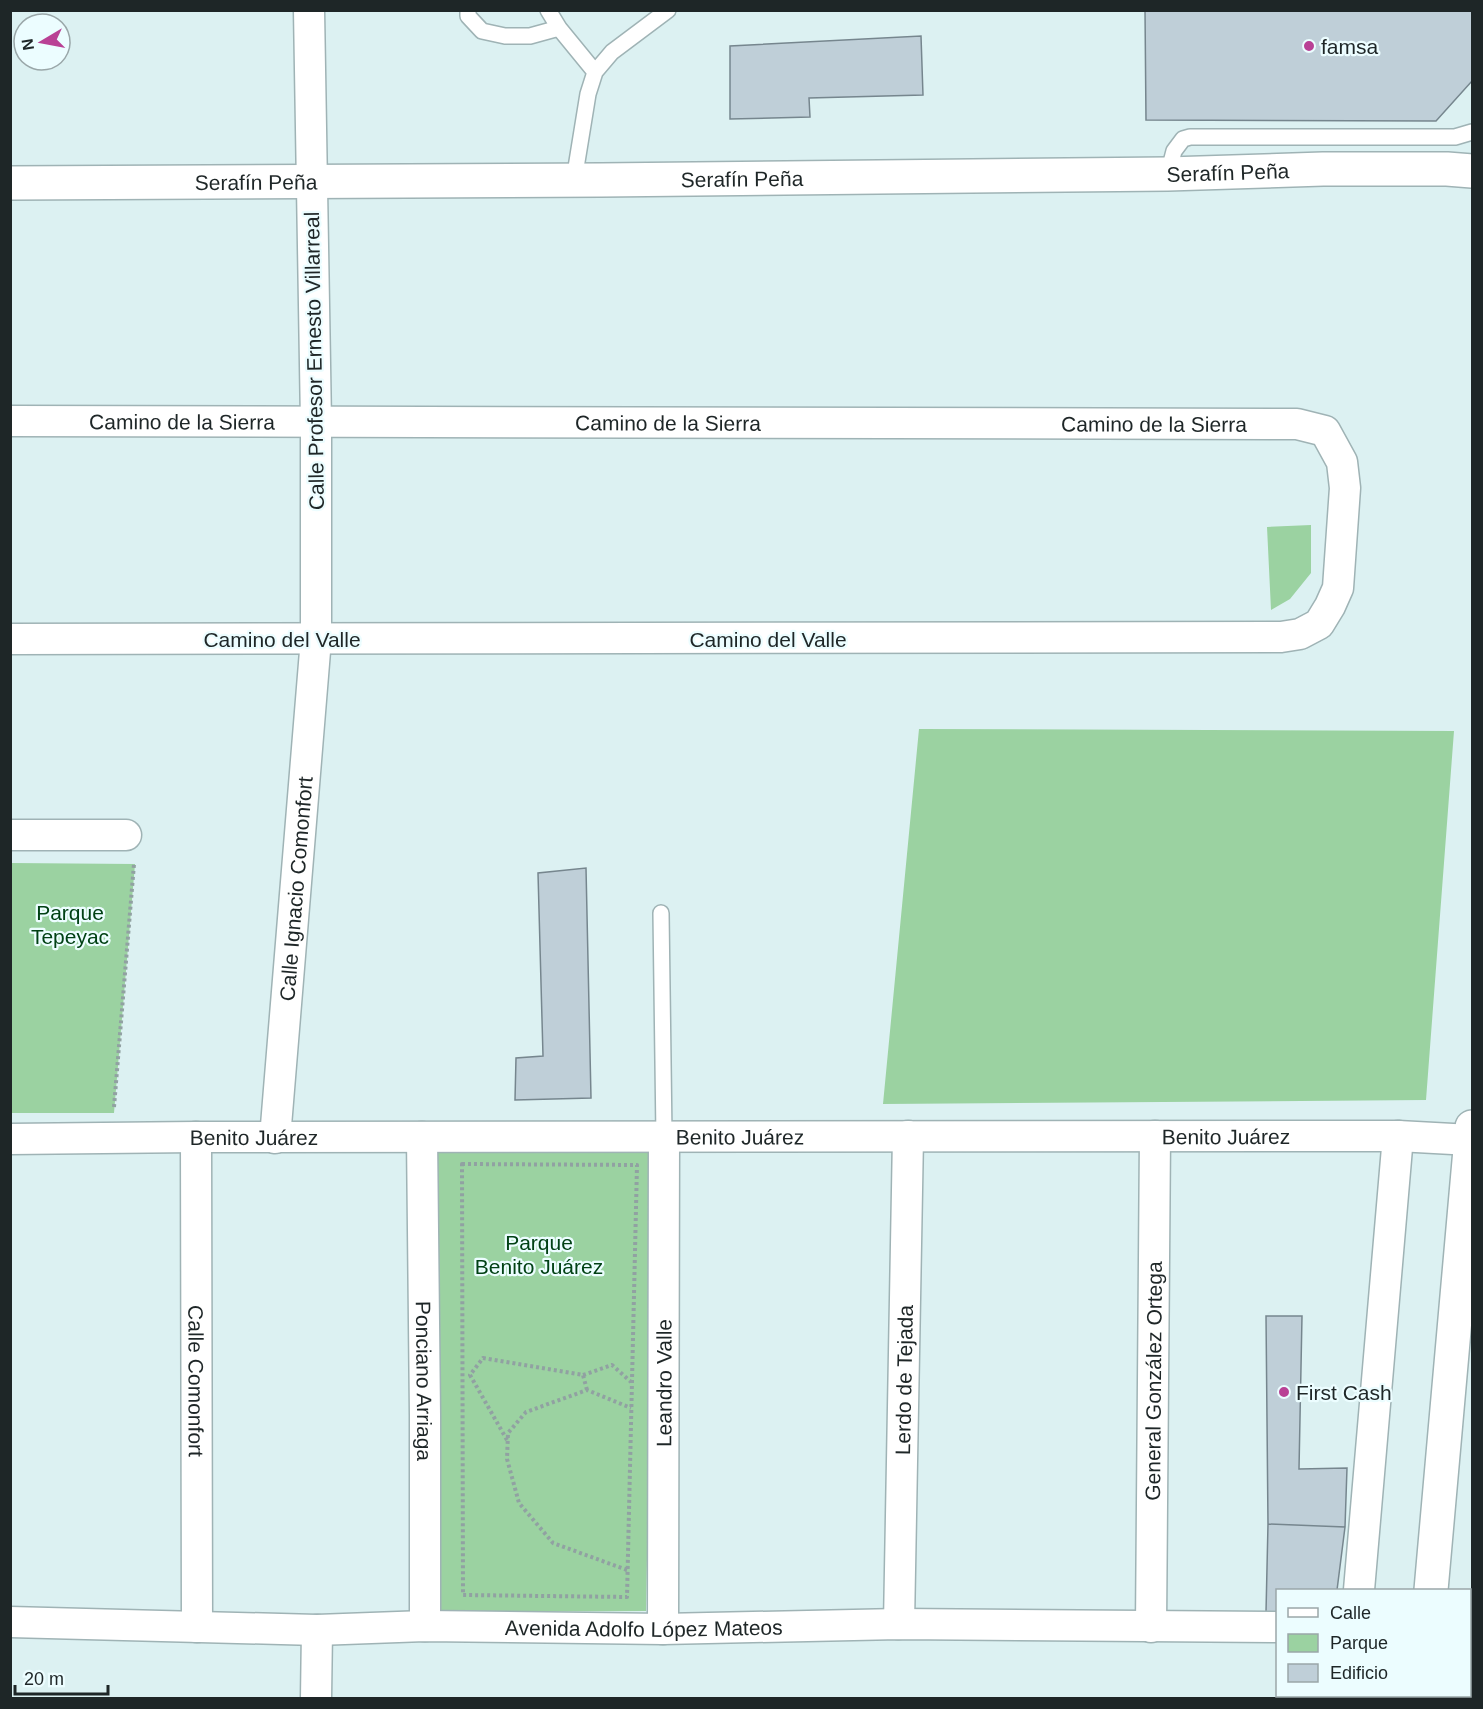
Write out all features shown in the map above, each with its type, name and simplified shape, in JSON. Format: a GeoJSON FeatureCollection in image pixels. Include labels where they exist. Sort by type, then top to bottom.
{"type":"FeatureCollection","features":[{"type":"Feature","properties":{"kind":"main road","name":"Serafín Peña"},"geometry":{"type":"LineString","coordinates":[[10,183],[1168,174],[1335,169],[1473,171]]}},
{"type":"Feature","properties":{"kind":"main road"},"geometry":{"type":"LineString","coordinates":[[1431,1589],[1472,1134]]}},
{"type":"Feature","properties":{"kind":"street","name":"Calle Profesor Ernesto Villarreal"},"geometry":{"type":"LineString","coordinates":[[309,10],[316,423],[316,639]]}},
{"type":"Feature","properties":{"kind":"street","name":"Camino de la Sierra"},"geometry":{"type":"LineString","coordinates":[[10,421],[1269,423],[1297,424],[1325,431]]}},
{"type":"Feature","properties":{"kind":"street","name":"Camino del Valle"},"geometry":{"type":"LineString","coordinates":[[10,639],[1256,638],[1300,634],[1318,624],[1338,588],[1345,488],[1342,462],[1325,431]]}},
{"type":"Feature","properties":{"kind":"street","name":"Calle Ignacio Comonfort"},"geometry":{"type":"LineString","coordinates":[[275,1138],[316,639]]}},
{"type":"Feature","properties":{"kind":"street"},"geometry":{"type":"LineString","coordinates":[[10,835],[126,835]]}},
{"type":"Feature","properties":{"kind":"street","name":"Benito Juárez"},"geometry":{"type":"LineString","coordinates":[[10,1139],[1472,1134]]}},
{"type":"Feature","properties":{"kind":"street","name":"Leandro Valle"},"geometry":{"type":"LineString","coordinates":[[663,1629],[664,1136]]}},
{"type":"Feature","properties":{"kind":"street","name":"Lerdo de Tejada"},"geometry":{"type":"LineString","coordinates":[[899,1624],[908,1136]]}},
{"type":"Feature","properties":{"kind":"street","name":"General González Ortega"},"geometry":{"type":"LineString","coordinates":[[1151,1627],[1155,1136]]}},
{"type":"Feature","properties":{"kind":"street"},"geometry":{"type":"LineString","coordinates":[[1359,1589],[1398,1136]]}},
{"type":"Feature","properties":{"kind":"street","name":"Calle Comonfort"},"geometry":{"type":"LineString","coordinates":[[196,1137],[197,1627]]}},
{"type":"Feature","properties":{"kind":"street","name":"Ponciano Arriaga"},"geometry":{"type":"LineString","coordinates":[[422,1137],[425,1626]]}},
{"type":"Feature","properties":{"kind":"street","name":"Avenida Adolfo López Mateos"},"geometry":{"type":"LineString","coordinates":[[10,1622],[317,1630],[425,1626],[663,1629],[899,1624],[1276,1627]]}},
{"type":"Feature","properties":{"kind":"street"},"geometry":{"type":"LineString","coordinates":[[316,1698],[317,1630]]}},
{"type":"Feature","properties":{"kind":"lane"},"geometry":{"type":"LineString","coordinates":[[468,10],[468,16],[482,30],[505,36],[530,36],[559,28]]}},
{"type":"Feature","properties":{"kind":"lane"},"geometry":{"type":"LineString","coordinates":[[548,10],[559,28],[595,72]]}},
{"type":"Feature","properties":{"kind":"lane"},"geometry":{"type":"LineString","coordinates":[[574,180],[588,94],[595,72],[612,52],[668,10]]}},
{"type":"Feature","properties":{"kind":"lane"},"geometry":{"type":"LineString","coordinates":[[1168,174],[1174,150],[1183,138],[1190,137],[1455,137],[1473,132]]}},
{"type":"Feature","properties":{"kind":"lane"},"geometry":{"type":"LineString","coordinates":[[661,913],[664,1136]]}},
{"type":"Feature","properties":{"kind":"path"},"geometry":{"type":"LineString","coordinates":[[114,1113],[135,864],[124,864]]}},
{"type":"Feature","properties":{"kind":"path"},"geometry":{"type":"LineString","coordinates":[[462,1164],[637,1165],[631,1408],[627,1597],[463,1595],[462,1164]]}},
{"type":"Feature","properties":{"kind":"path"},"geometry":{"type":"LineString","coordinates":[[508,1441],[470,1375],[483,1358],[583,1375],[612,1365],[632,1383]]}},
{"type":"Feature","properties":{"kind":"path"},"geometry":{"type":"LineString","coordinates":[[583,1375],[586,1390]]}},
{"type":"Feature","properties":{"kind":"path"},"geometry":{"type":"LineString","coordinates":[[627,1570],[553,1543],[519,1503],[507,1459],[508,1433],[526,1412],[586,1390],[631,1408]]}},
{"type":"Feature","properties":{"kind":"green space"},"geometry":{"type":"Polygon","coordinates":[[[1311,525],[1311,573],[1290,599],[1271,610],[1267,527],[1311,525]]]}},
{"type":"Feature","properties":{"kind":"green space"},"geometry":{"type":"Polygon","coordinates":[[[919,729],[1454,731],[1426,1100],[883,1104],[919,729]]]}},
{"type":"Feature","properties":{"kind":"green space","name":"Parque Tepeyac"},"geometry":{"type":"Polygon","coordinates":[[[11,863],[135,864],[114,1113],[11,1113],[11,863]]]}},
{"type":"Feature","properties":{"kind":"green space","name":"Parque Benito Juárez"},"geometry":{"type":"Polygon","coordinates":[[[422,1137],[655,1145],[646,1611],[430,1612],[422,1137]]]}},
{"type":"Feature","properties":{"kind":"building","name":"famsa"},"geometry":{"type":"Polygon","coordinates":[[[1145,10],[1472,10],[1472,81],[1436,121],[1146,120],[1145,10]]]}},
{"type":"Feature","properties":{"kind":"building"},"geometry":{"type":"Polygon","coordinates":[[[921,36],[923,95],[809,98],[810,117],[730,119],[730,46],[921,36]]]}},
{"type":"Feature","properties":{"kind":"building"},"geometry":{"type":"Polygon","coordinates":[[[586,868],[591,1098],[515,1100],[516,1058],[543,1056],[538,873],[586,868]]]}},
{"type":"Feature","properties":{"kind":"building","name":"First Cash"},"geometry":{"type":"Polygon","coordinates":[[[1266,1316],[1302,1316],[1299,1469],[1347,1468],[1345,1527],[1268,1524],[1266,1316]]]}},
{"type":"Feature","properties":{"kind":"building"},"geometry":{"type":"Polygon","coordinates":[[[1268,1524],[1345,1527],[1337,1589],[1276,1589],[1276,1612],[1266,1612],[1268,1524]]]}},
{"type":"Feature","properties":{"kind":"place","name":"famsa"},"geometry":{"type":"Point","coordinates":[1309,46]}},
{"type":"Feature","properties":{"kind":"place","name":"First Cash"},"geometry":{"type":"Point","coordinates":[1284,1392]}}]}
